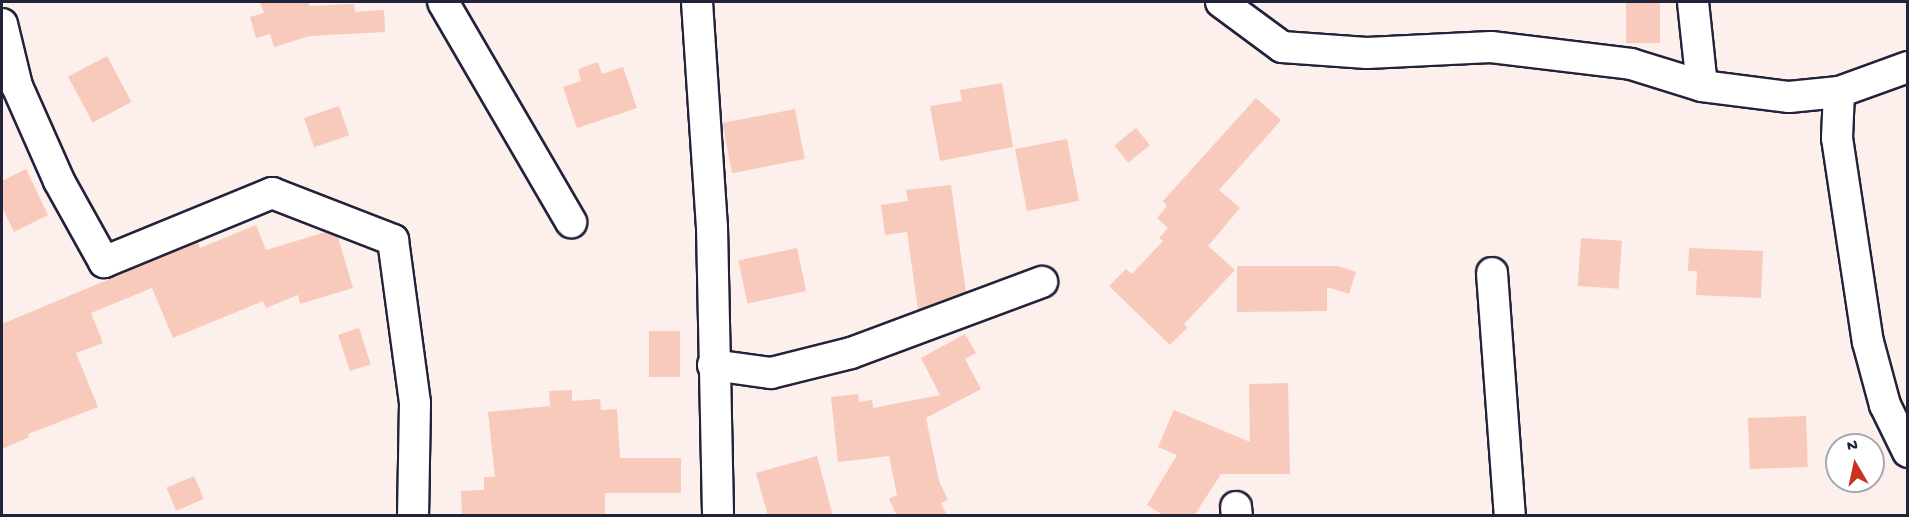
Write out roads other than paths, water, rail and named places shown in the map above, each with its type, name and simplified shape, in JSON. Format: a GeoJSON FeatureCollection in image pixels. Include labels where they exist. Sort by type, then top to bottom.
{"type":"FeatureCollection","features":[{"type":"Feature","properties":{"kind":"street"},"geometry":{"type":"LineString","coordinates":[[443,2],[572,222]]}},
{"type":"Feature","properties":{"kind":"street"},"geometry":{"type":"LineString","coordinates":[[697,2],[712,226],[713,365],[718,516]]}},
{"type":"Feature","properties":{"kind":"street"},"geometry":{"type":"LineString","coordinates":[[1221,2],[1282,47],[1367,53],[1491,47],[1631,64],[1702,86],[1789,97],[1839,92],[1908,67]]}},
{"type":"Feature","properties":{"kind":"street"},"geometry":{"type":"LineString","coordinates":[[1693,2],[1702,86]]}},
{"type":"Feature","properties":{"kind":"street"},"geometry":{"type":"LineString","coordinates":[[2,24],[17,86],[59,181],[104,262],[272,193],[393,240],[415,404],[413,516]]}},
{"type":"Feature","properties":{"kind":"street"},"geometry":{"type":"LineString","coordinates":[[1839,92],[1837,138],[1868,342],[1885,405],[1908,452]]}},
{"type":"Feature","properties":{"kind":"street"},"geometry":{"type":"LineString","coordinates":[[1492,273],[1510,516]]}},
{"type":"Feature","properties":{"kind":"street"},"geometry":{"type":"LineString","coordinates":[[713,365],[771,374],[851,353],[1042,282]]}}]}
